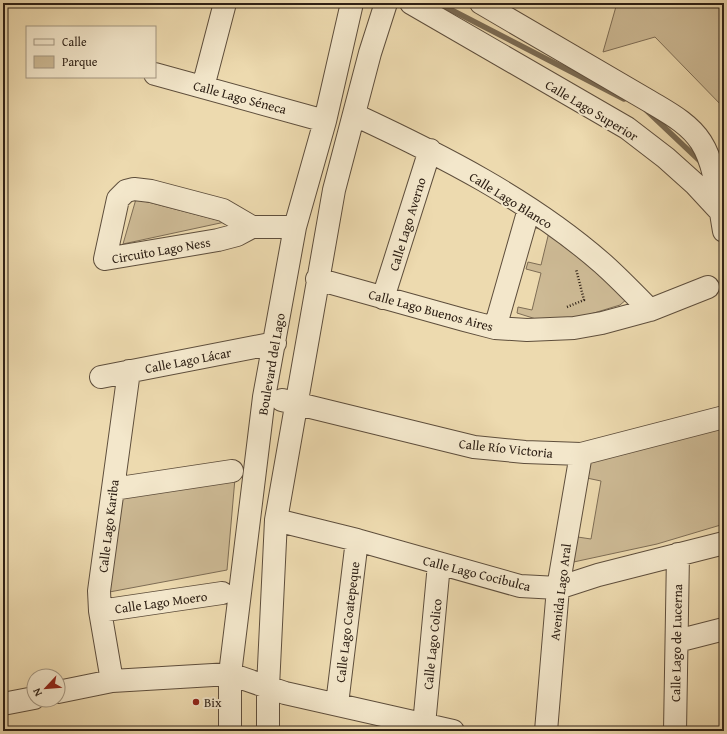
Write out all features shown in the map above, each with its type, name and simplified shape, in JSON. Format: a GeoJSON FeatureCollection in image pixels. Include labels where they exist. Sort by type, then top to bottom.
{"type":"FeatureCollection","features":[{"type":"Feature","properties":{"kind":"street"},"geometry":{"type":"LineString","coordinates":[[204,87],[225,3]]}},
{"type":"Feature","properties":{"kind":"street","name":"Boulevard del Lago"},"geometry":{"type":"LineString","coordinates":[[230,731],[230,674],[264,397],[295,227],[325,121],[352,3]]}},
{"type":"Feature","properties":{"kind":"street"},"geometry":{"type":"LineString","coordinates":[[268,731],[268,687],[276,520],[317,279],[334,190],[386,3]]}},
{"type":"Feature","properties":{"kind":"street","name":"Calle Lago Superior"},"geometry":{"type":"LineString","coordinates":[[411,3],[627,128],[666,158],[695,184],[720,212]]}},
{"type":"Feature","properties":{"kind":"street","name":"Calle Lago Superior"},"geometry":{"type":"LineString","coordinates":[[481,3],[676,117],[691,130],[701,143],[708,159],[720,212]]}},
{"type":"Feature","properties":{"kind":"street","name":"Calle Lago Séneca"},"geometry":{"type":"LineString","coordinates":[[156,74],[325,121]]}},
{"type":"Feature","properties":{"kind":"street","name":"Calle Lago Blanco"},"geometry":{"type":"LineString","coordinates":[[355,115],[430,150],[529,209],[567,235],[602,263],[650,310]]}},
{"type":"Feature","properties":{"kind":"street","name":"Calle Lago Averno"},"geometry":{"type":"LineString","coordinates":[[384,298],[430,150]]}},
{"type":"Feature","properties":{"kind":"street","name":"Circuito Lago Ness"},"geometry":{"type":"LineString","coordinates":[[252,227],[223,210],[151,191],[134,189],[126,191],[118,200],[105,259],[225,238],[237,235],[252,227],[295,227]]}},
{"type":"Feature","properties":{"kind":"street"},"geometry":{"type":"LineString","coordinates":[[495,328],[529,209]]}},
{"type":"Feature","properties":{"kind":"street","name":"Calle Lago Buenos Aires"},"geometry":{"type":"LineString","coordinates":[[317,279],[432,312],[495,328],[528,330],[574,328],[602,323],[650,310],[708,287]]}},
{"type":"Feature","properties":{"kind":"street","name":"Calle Lago Lácar"},"geometry":{"type":"LineString","coordinates":[[101,377],[275,342]]}},
{"type":"Feature","properties":{"kind":"street","name":"Calle Lago Kariba"},"geometry":{"type":"LineString","coordinates":[[112,681],[100,611],[99,591],[128,371]]}},
{"type":"Feature","properties":{"kind":"street","name":"Calle Río Victoria"},"geometry":{"type":"LineString","coordinates":[[264,397],[296,402],[474,447],[525,452],[581,454],[724,417]]}},
{"type":"Feature","properties":{"kind":"street","name":"Avenida Lago Aral"},"geometry":{"type":"LineString","coordinates":[[546,731],[558,588],[581,454]]}},
{"type":"Feature","properties":{"kind":"street"},"geometry":{"type":"LineString","coordinates":[[113,489],[232,471]]}},
{"type":"Feature","properties":{"kind":"street","name":"Calle Lago Cocibulca"},"geometry":{"type":"LineString","coordinates":[[276,520],[357,540],[520,586],[558,588],[598,575],[724,543]]}},
{"type":"Feature","properties":{"kind":"street","name":"Calle Lago Coatepeque"},"geometry":{"type":"LineString","coordinates":[[337,704],[357,540]]}},
{"type":"Feature","properties":{"kind":"street","name":"Calle Lago de Lucerna"},"geometry":{"type":"LineString","coordinates":[[675,731],[678,554]]}},
{"type":"Feature","properties":{"kind":"street","name":"Calle Lago Colico"},"geometry":{"type":"LineString","coordinates":[[424,725],[440,564]]}},
{"type":"Feature","properties":{"kind":"street","name":"Calle Lago Moero"},"geometry":{"type":"LineString","coordinates":[[100,611],[222,593]]}},
{"type":"Feature","properties":{"kind":"street"},"geometry":{"type":"LineString","coordinates":[[677,641],[724,629]]}},
{"type":"Feature","properties":{"kind":"street"},"geometry":{"type":"LineString","coordinates":[[66,690],[112,681],[230,674],[285,693],[453,731]]}},
{"type":"Feature","properties":{"kind":"street"},"geometry":{"type":"LineString","coordinates":[[3,704],[26,700]]}},
{"type":"Feature","properties":{"kind":"path"},"geometry":{"type":"LineString","coordinates":[[564,308],[584,300],[567,235]]}},
{"type":"Feature","properties":{"kind":"green space"},"geometry":{"type":"Polygon","coordinates":[[[617,3],[724,3],[724,108],[655,37],[603,52],[617,3]]]}},
{"type":"Feature","properties":{"kind":"green space"},"geometry":{"type":"Polygon","coordinates":[[[136,199],[225,222],[123,244],[136,199]]]}},
{"type":"Feature","properties":{"kind":"green space"},"geometry":{"type":"Polygon","coordinates":[[[539,222],[627,299],[620,305],[571,320],[536,319],[517,313],[518,307],[532,310],[541,273],[526,269],[528,262],[541,265],[549,232],[536,228],[539,222]]]}},
{"type":"Feature","properties":{"kind":"green space"},"geometry":{"type":"Polygon","coordinates":[[[724,417],[724,524],[657,544],[569,563],[571,536],[591,539],[601,481],[582,477],[588,458],[724,417]]]}},
{"type":"Feature","properties":{"kind":"green space"},"geometry":{"type":"Polygon","coordinates":[[[236,467],[227,570],[104,593],[115,493],[236,467]]]}},
{"type":"Feature","properties":{"kind":"waterway"},"geometry":{"type":"LineString","coordinates":[[438,3],[624,99]]}},
{"type":"Feature","properties":{"kind":"waterway"},"geometry":{"type":"LineString","coordinates":[[646,110],[701,162]]}},
{"type":"Feature","properties":{"kind":"place","name":"Bix"},"geometry":{"type":"Point","coordinates":[196,702]}}]}
